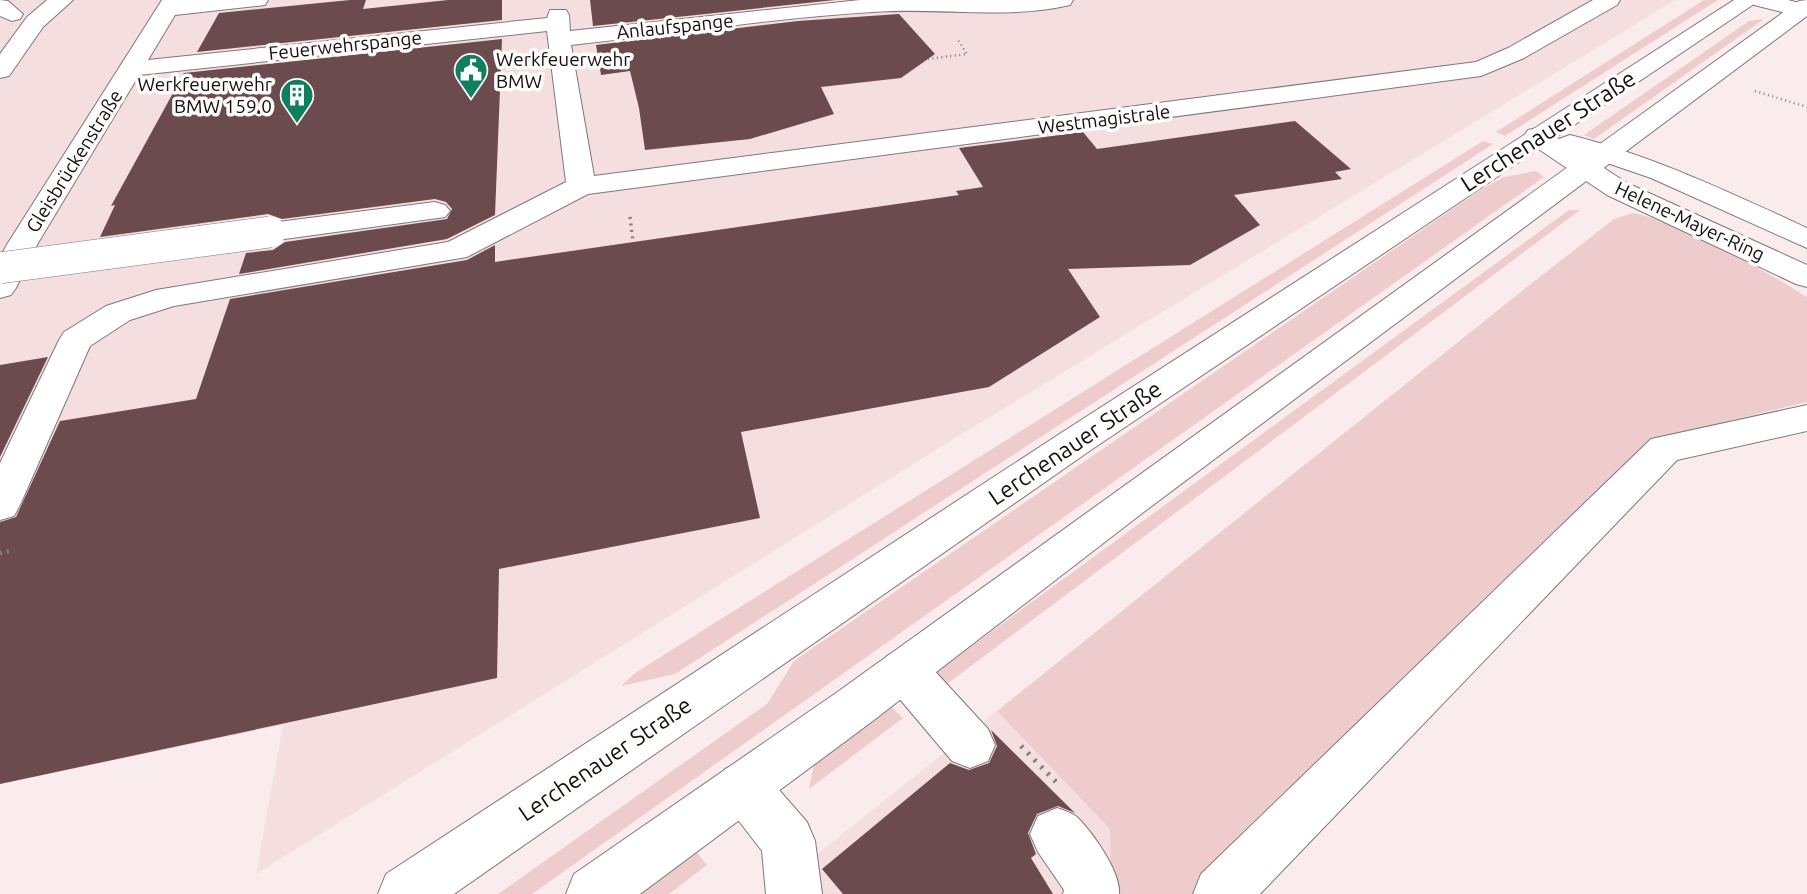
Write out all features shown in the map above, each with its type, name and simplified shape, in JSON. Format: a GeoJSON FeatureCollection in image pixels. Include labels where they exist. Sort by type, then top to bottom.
{"type":"FeatureCollection","features":[{"type":"Feature","properties":{"kind":"main road"},"geometry":{"type":"LineString","coordinates":[[0,71],[39,18],[49,7],[62,0]]}},
{"type":"Feature","properties":{"kind":"main road"},"geometry":{"type":"LineString","coordinates":[[39,18],[78,0]]}},
{"type":"Feature","properties":{"kind":"main road"},"geometry":{"type":"LineString","coordinates":[[170,4],[257,0]]}},
{"type":"Feature","properties":{"kind":"main road","name":"Anlaufspange"},"geometry":{"type":"LineString","coordinates":[[558,20],[957,1],[1026,4],[1062,0]]}},
{"type":"Feature","properties":{"kind":"main road","name":"Westmagistrale"},"geometry":{"type":"LineString","coordinates":[[0,505],[76,340],[118,313],[169,297],[456,250],[582,186],[1482,69],[1516,53],[1609,0]]}},
{"type":"Feature","properties":{"kind":"main road","name":"Lerchenauer Straße"},"geometry":{"type":"LineString","coordinates":[[406,894],[1044,463],[1537,136],[1749,0]]}},
{"type":"Feature","properties":{"kind":"main road"},"geometry":{"type":"LineString","coordinates":[[1762,0],[1804,8]]}},
{"type":"Feature","properties":{"kind":"main road","name":"Gleisbrückenstraße"},"geometry":{"type":"LineString","coordinates":[[0,288],[23,243],[170,4]]}},
{"type":"Feature","properties":{"kind":"main road","name":"Lerchenauer Straße"},"geometry":{"type":"LineString","coordinates":[[594,894],[904,670],[1131,500],[1600,160],[1804,8]]}},
{"type":"Feature","properties":{"kind":"main road"},"geometry":{"type":"LineString","coordinates":[[558,20],[582,186]]}},
{"type":"Feature","properties":{"kind":"main road","name":"Feuerwehrspange"},"geometry":{"type":"LineString","coordinates":[[132,69],[558,20]]}},
{"type":"Feature","properties":{"kind":"main road","name":"Helene-Mayer-Ring"},"geometry":{"type":"LineString","coordinates":[[1537,136],[1807,239]]}},
{"type":"Feature","properties":{"kind":"main road","name":"Helene-Mayer-Ring"},"geometry":{"type":"LineString","coordinates":[[1600,160],[1617,189],[1807,277]]}},
{"type":"Feature","properties":{"kind":"main road"},"geometry":{"type":"LineString","coordinates":[[0,268],[435,211]]}},
{"type":"Feature","properties":{"kind":"main road"},"geometry":{"type":"LineString","coordinates":[[1222,894],[1665,449],[1807,418]]}},
{"type":"Feature","properties":{"kind":"main road"},"geometry":{"type":"LineString","coordinates":[[904,670],[970,746]]}},
{"type":"Feature","properties":{"kind":"main road"},"geometry":{"type":"LineString","coordinates":[[743,786],[788,841],[794,894]]}},
{"type":"Feature","properties":{"kind":"main road"},"geometry":{"type":"LineString","coordinates":[[1057,834],[1092,884],[1091,894]]}},
{"type":"Feature","properties":{"kind":"path"},"geometry":{"type":"LineString","coordinates":[[1752,90],[1807,107]]}},
{"type":"Feature","properties":{"kind":"path"},"geometry":{"type":"LineString","coordinates":[[0,552],[14,550]]}},
{"type":"Feature","properties":{"kind":"shaded area"},"geometry":{"type":"Polygon","coordinates":[[[0,0],[1675,0],[942,446],[256,874],[283,725],[0,784],[0,0]]]}},
{"type":"Feature","properties":{"kind":"shaded area"},"geometry":{"type":"Polygon","coordinates":[[[1704,0],[1718,0],[1505,136],[1496,132],[1704,0]]]}},
{"type":"Feature","properties":{"kind":"shaded area"},"geometry":{"type":"Polygon","coordinates":[[[1764,19],[1594,139],[1584,135],[1749,21],[1764,19]]]}},
{"type":"Feature","properties":{"kind":"shaded area"},"geometry":{"type":"Polygon","coordinates":[[[1483,141],[1493,144],[675,674],[621,686],[635,673],[1483,141]]]}},
{"type":"Feature","properties":{"kind":"shaded area"},"geometry":{"type":"Polygon","coordinates":[[[1536,171],[1544,177],[532,894],[498,894],[767,704],[794,661],[1483,188],[1504,177],[1536,171]]]}},
{"type":"Feature","properties":{"kind":"shaded area"},"geometry":{"type":"Polygon","coordinates":[[[1569,210],[1580,210],[947,684],[936,672],[1569,210]]]}},
{"type":"Feature","properties":{"kind":"shaded area"},"geometry":{"type":"Polygon","coordinates":[[[1633,213],[1676,226],[1699,237],[1807,297],[1807,402],[1715,424],[1193,894],[1111,894],[1110,829],[997,711],[1527,287],[1614,219],[1633,213]]]}},
{"type":"Feature","properties":{"kind":"shaded area"},"geometry":{"type":"Polygon","coordinates":[[[890,706],[903,718],[809,789],[814,765],[890,706]]]}},
{"type":"Feature","properties":{"kind":"shaded area"},"geometry":{"type":"Polygon","coordinates":[[[997,711],[1110,829],[1111,894],[767,894],[997,711]]]}},
{"type":"Feature","properties":{"kind":"shaded area"},"geometry":{"type":"Polygon","coordinates":[[[694,849],[707,865],[669,894],[636,894],[694,849]]]}},
{"type":"Feature","properties":{"kind":"building"},"geometry":{"type":"Polygon","coordinates":[[[366,0],[363,9],[448,0],[502,0],[502,20],[197,52],[219,13],[366,0]]]}},
{"type":"Feature","properties":{"kind":"building"},"geometry":{"type":"Polygon","coordinates":[[[590,0],[835,0],[593,26],[590,0]]]}},
{"type":"Feature","properties":{"kind":"building"},"geometry":{"type":"Polygon","coordinates":[[[899,14],[935,54],[901,78],[821,87],[834,114],[750,139],[645,150],[630,71],[601,75],[596,45],[798,21],[899,14]]]}},
{"type":"Feature","properties":{"kind":"building"},"geometry":{"type":"Polygon","coordinates":[[[502,39],[495,215],[447,239],[239,274],[246,253],[273,250],[285,242],[447,219],[452,209],[446,202],[435,199],[282,219],[268,214],[100,237],[115,205],[111,206],[184,73],[502,39]]]}},
{"type":"Feature","properties":{"kind":"building"},"geometry":{"type":"Polygon","coordinates":[[[1295,121],[1351,169],[1335,172],[1342,179],[1234,195],[1260,225],[1190,265],[1068,269],[1100,317],[989,387],[741,432],[760,518],[499,569],[497,678],[0,784],[0,522],[16,517],[60,421],[196,399],[230,299],[467,260],[495,245],[495,262],[959,195],[956,191],[983,187],[959,148],[1083,132],[1097,149],[1295,121]]]}},
{"type":"Feature","properties":{"kind":"building"},"geometry":{"type":"Polygon","coordinates":[[[48,357],[0,457],[0,365],[48,357]]]}},
{"type":"Feature","properties":{"kind":"building"},"geometry":{"type":"Polygon","coordinates":[[[991,730],[1075,813],[1058,806],[1037,814],[1028,833],[1036,854],[1031,858],[1053,894],[843,894],[822,869],[950,763],[969,770],[989,763],[997,746],[991,730]]]}},
{"type":"Feature","properties":{"kind":"place","name":"Werkfeuerwehr BMW"},"geometry":{"type":"Point","coordinates":[471,100]}},
{"type":"Feature","properties":{"kind":"place","name":"Werkfeuerwehr BMW 159.0"},"geometry":{"type":"Point","coordinates":[297,125]}}]}
